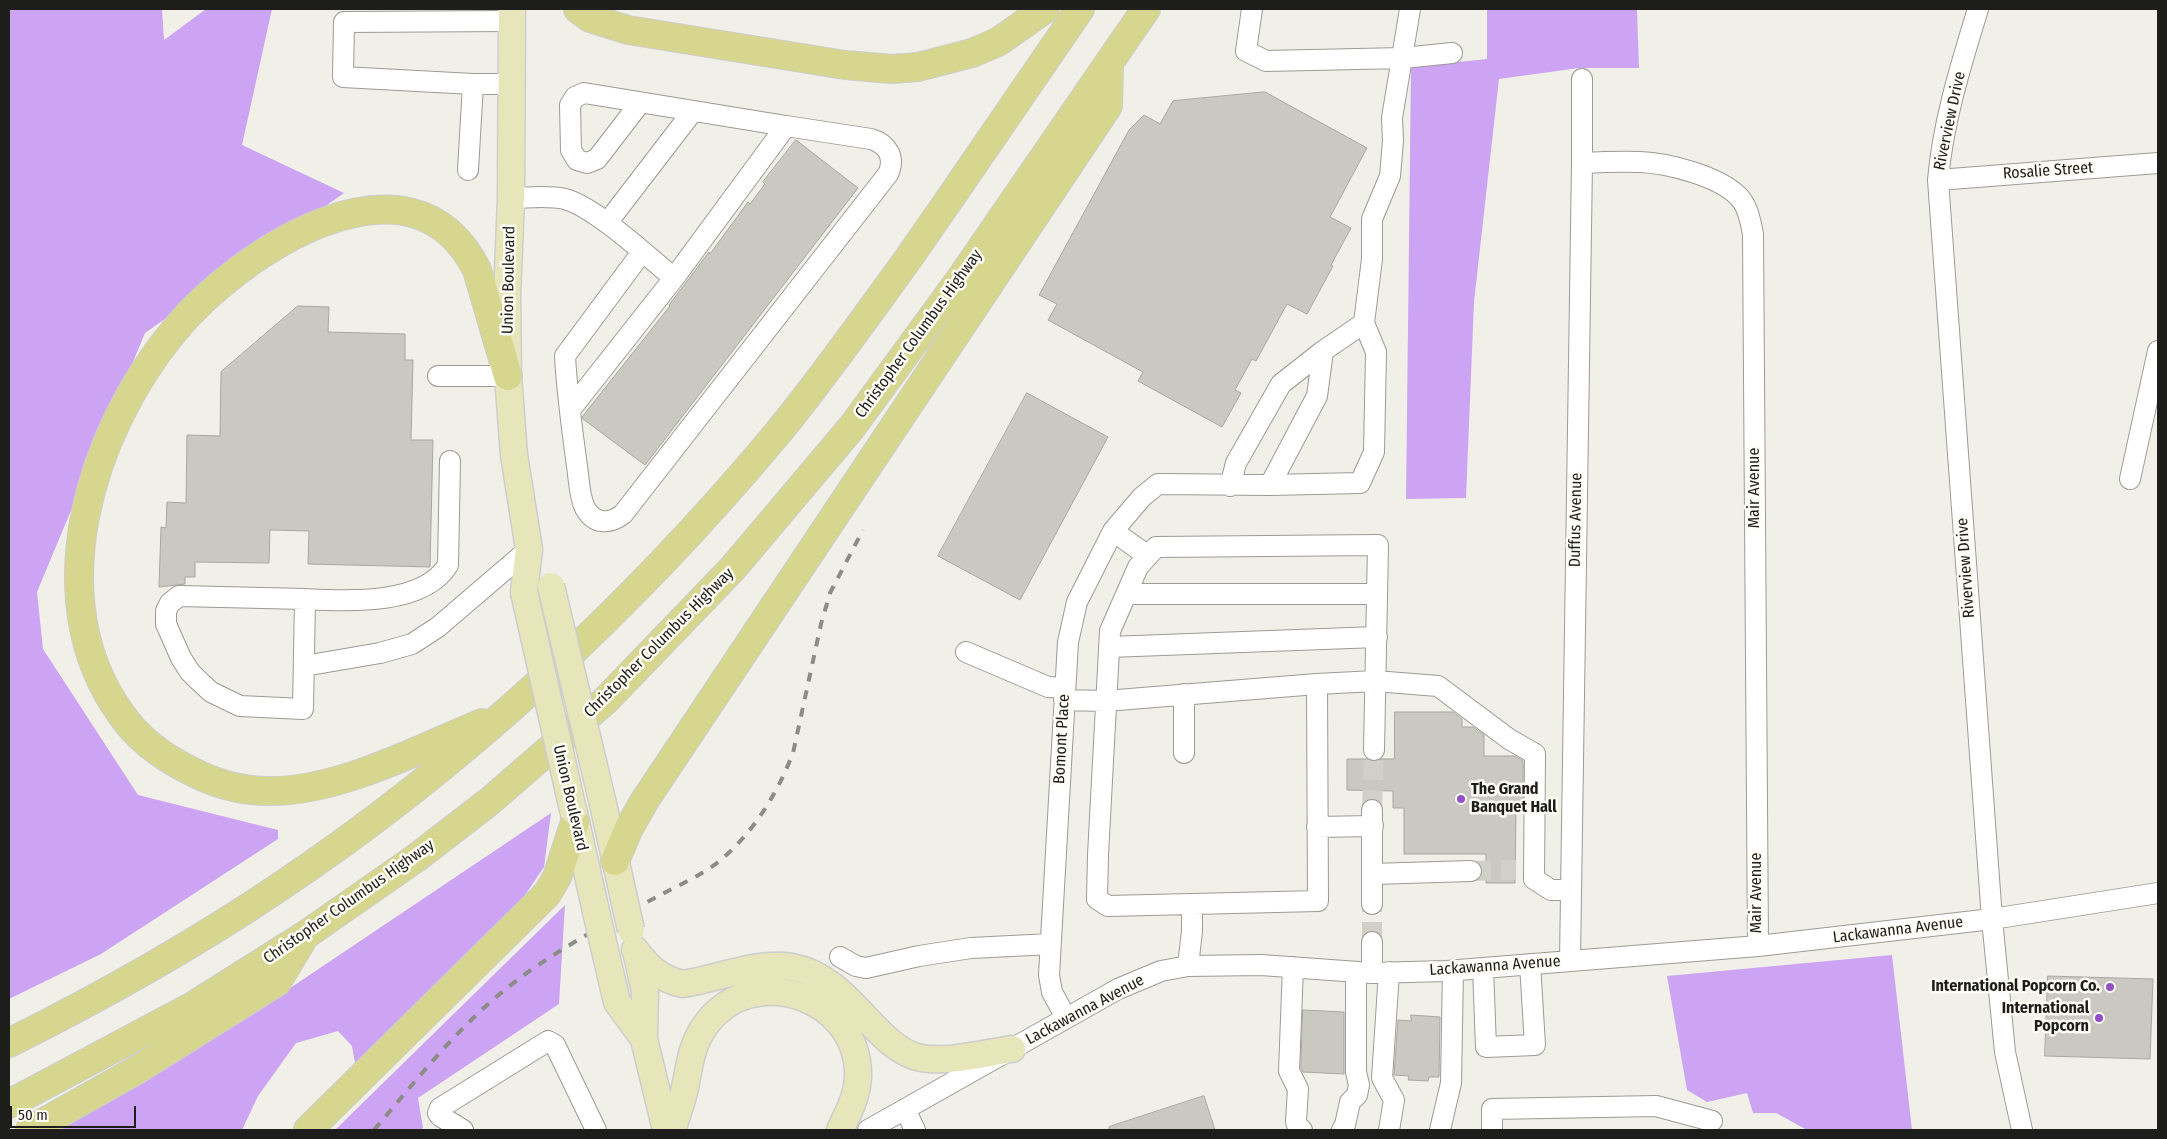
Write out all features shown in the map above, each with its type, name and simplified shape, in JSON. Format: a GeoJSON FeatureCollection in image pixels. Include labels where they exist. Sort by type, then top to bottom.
{"type":"FeatureCollection","features":[{"type":"Feature","properties":{"kind":"highway"},"geometry":{"type":"LineString","coordinates":[[578,9],[590,18],[628,30],[844,65],[892,69],[918,67],[972,54],[998,42],[1045,9]]}},
{"type":"Feature","properties":{"kind":"highway"},"geometry":{"type":"LineString","coordinates":[[9,1043],[155,964],[279,888],[379,816],[504,713],[590,635],[655,571],[718,503],[778,433],[889,285],[1080,9]]}},
{"type":"Feature","properties":{"kind":"highway","name":"Christopher Columbus Highway"},"geometry":{"type":"LineString","coordinates":[[9,1104],[193,1006],[304,936],[416,858],[537,761],[605,701],[733,568],[813,475],[889,378],[961,278],[1146,9]]}},
{"type":"Feature","properties":{"kind":"highway"},"geometry":{"type":"LineString","coordinates":[[615,861],[628,828],[645,800],[1108,106],[1109,63]]}},
{"type":"Feature","properties":{"kind":"highway"},"geometry":{"type":"LineString","coordinates":[[504,713],[368,770],[321,784],[270,791],[246,790],[222,784],[200,776],[159,752],[126,721],[111,701],[99,680],[83,632],[79,577],[81,547],[94,480],[118,419],[132,390],[153,359],[187,317],[227,280],[271,250],[317,226],[364,210],[382,208],[417,214],[446,229],[459,240],[477,270],[508,376]]}},
{"type":"Feature","properties":{"kind":"highway"},"geometry":{"type":"LineString","coordinates":[[308,1130],[547,894],[557,877],[574,816]]}},
{"type":"Feature","properties":{"kind":"highway"},"geometry":{"type":"LineString","coordinates":[[30,1130],[142,1066],[277,982],[304,936]]}},
{"type":"Feature","properties":{"kind":"main road","name":"Union Boulevard"},"geometry":{"type":"LineString","coordinates":[[512,15],[510,84],[511,198],[507,296],[508,376],[514,455],[529,549],[524,592],[617,1002],[644,1039]]}},
{"type":"Feature","properties":{"kind":"main road","name":"Union Boulevard"},"geometry":{"type":"LineString","coordinates":[[529,549],[551,586],[603,804],[645,992],[644,1039],[666,1130]]}},
{"type":"Feature","properties":{"kind":"main road"},"geometry":{"type":"LineString","coordinates":[[633,940],[654,973],[670,981],[683,984],[770,966],[792,967],[814,974],[849,999],[904,1052],[921,1058],[944,1059],[1012,1049]]}},
{"type":"Feature","properties":{"kind":"main road"},"geometry":{"type":"LineString","coordinates":[[672,1130],[686,1084],[692,1048],[705,1025],[730,1002],[749,994],[770,992],[789,993],[814,1002],[833,1017],[849,1039],[856,1058],[858,1077],[852,1105],[840,1130]]}},
{"type":"Feature","properties":{"kind":"street"},"geometry":{"type":"LineString","coordinates":[[1252,9],[1246,51],[1266,62],[1403,58],[1452,53]]}},
{"type":"Feature","properties":{"kind":"street"},"geometry":{"type":"LineString","coordinates":[[1364,323],[1323,351],[1281,384],[1236,463],[1230,486],[1360,483],[1374,452],[1376,352],[1364,323],[1372,259],[1372,219],[1390,176],[1393,141],[1392,118],[1410,9]]}},
{"type":"Feature","properties":{"kind":"street","name":"Riverview Drive"},"geometry":{"type":"LineString","coordinates":[[1978,9],[1951,102],[1940,156],[1938,180],[1992,919],[2005,1052],[2022,1130]]}},
{"type":"Feature","properties":{"kind":"street"},"geometry":{"type":"LineString","coordinates":[[510,84],[473,84],[344,77],[344,22],[512,15]]}},
{"type":"Feature","properties":{"kind":"street","name":"Duffus Avenue"},"geometry":{"type":"LineString","coordinates":[[1570,961],[1582,79]]}},
{"type":"Feature","properties":{"kind":"street"},"geometry":{"type":"LineString","coordinates":[[468,170],[473,84]]}},
{"type":"Feature","properties":{"kind":"street"},"geometry":{"type":"LineString","coordinates":[[640,103],[877,141],[889,152],[891,168],[623,514],[612,522],[606,522],[594,518],[584,506],[570,410],[565,356],[642,252]]}},
{"type":"Feature","properties":{"kind":"street"},"geometry":{"type":"LineString","coordinates":[[606,223],[693,111]]}},
{"type":"Feature","properties":{"kind":"street"},"geometry":{"type":"LineString","coordinates":[[570,410],[674,278],[786,126]]}},
{"type":"Feature","properties":{"kind":"street","name":"Mair Avenue"},"geometry":{"type":"LineString","coordinates":[[1582,163],[1640,162],[1658,164],[1706,177],[1738,196],[1749,218],[1753,234],[1758,946]]}},
{"type":"Feature","properties":{"kind":"street","name":"Rosalie Street"},"geometry":{"type":"LineString","coordinates":[[1938,180],[2158,163]]}},
{"type":"Feature","properties":{"kind":"street"},"geometry":{"type":"LineString","coordinates":[[511,198],[564,199],[578,205],[606,223],[674,278]]}},
{"type":"Feature","properties":{"kind":"street"},"geometry":{"type":"LineString","coordinates":[[1270,486],[1317,396],[1323,351]]}},
{"type":"Feature","properties":{"kind":"street"},"geometry":{"type":"LineString","coordinates":[[2130,479],[2158,351]]}},
{"type":"Feature","properties":{"kind":"street"},"geometry":{"type":"LineString","coordinates":[[438,376],[508,376]]}},
{"type":"Feature","properties":{"kind":"street"},"geometry":{"type":"LineString","coordinates":[[305,599],[303,708],[240,706],[211,692],[190,672],[172,639],[165,617],[170,603],[179,596],[305,599],[352,601],[385,598],[420,587],[439,575],[448,565],[450,461]]}},
{"type":"Feature","properties":{"kind":"street","name":"Bomont Place"},"geometry":{"type":"LineString","coordinates":[[1066,1018],[1052,992],[1049,975],[1068,642],[1077,602],[1114,531],[1142,497],[1158,484],[1230,486]]}},
{"type":"Feature","properties":{"kind":"street"},"geometry":{"type":"LineString","coordinates":[[1114,531],[1148,556]]}},
{"type":"Feature","properties":{"kind":"street"},"geometry":{"type":"LineString","coordinates":[[1317,684],[1318,901],[1108,906],[1098,899],[1098,855],[1110,631],[1138,567],[1156,547],[1378,545],[1374,750]]}},
{"type":"Feature","properties":{"kind":"street"},"geometry":{"type":"LineString","coordinates":[[304,666],[380,653],[412,644],[438,627],[529,549]]}},
{"type":"Feature","properties":{"kind":"street"},"geometry":{"type":"LineString","coordinates":[[1126,594],[1377,594]]}},
{"type":"Feature","properties":{"kind":"street"},"geometry":{"type":"LineString","coordinates":[[1109,647],[1376,637]]}},
{"type":"Feature","properties":{"kind":"street"},"geometry":{"type":"LineString","coordinates":[[966,652],[1065,694],[1105,701],[1375,681],[1438,686],[1509,740],[1535,754],[1525,870],[1534,879],[1551,890],[1570,890]]}},
{"type":"Feature","properties":{"kind":"street"},"geometry":{"type":"LineString","coordinates":[[1184,694],[1184,754]]}},
{"type":"Feature","properties":{"kind":"street"},"geometry":{"type":"LineString","coordinates":[[1317,827],[1372,818],[1372,904]]}},
{"type":"Feature","properties":{"kind":"street"},"geometry":{"type":"LineString","coordinates":[[1372,874],[1471,871]]}},
{"type":"Feature","properties":{"kind":"street","name":"Lackawanna Avenue"},"geometry":{"type":"LineString","coordinates":[[868,1130],[1130,983],[1161,971],[1188,966],[1261,965],[1372,972],[1483,968],[1758,946],[1992,919],[2158,893]]}},
{"type":"Feature","properties":{"kind":"street"},"geometry":{"type":"LineString","coordinates":[[1188,966],[1192,931],[1192,904]]}},
{"type":"Feature","properties":{"kind":"street"},"geometry":{"type":"LineString","coordinates":[[1372,942],[1372,972],[1382,1078],[1394,1100],[1389,1130]]}},
{"type":"Feature","properties":{"kind":"street"},"geometry":{"type":"LineString","coordinates":[[840,957],[856,966],[866,968],[918,956],[971,948],[1051,944]]}},
{"type":"Feature","properties":{"kind":"street"},"geometry":{"type":"LineString","coordinates":[[1483,968],[1486,1047],[1535,1045],[1530,964]]}},
{"type":"Feature","properties":{"kind":"street"},"geometry":{"type":"LineString","coordinates":[[1293,967],[1289,1072],[1298,1089],[1296,1121],[1302,1130]]}},
{"type":"Feature","properties":{"kind":"street"},"geometry":{"type":"LineString","coordinates":[[1440,1130],[1451,1083],[1453,970]]}},
{"type":"Feature","properties":{"kind":"street"},"geometry":{"type":"LineString","coordinates":[[1342,1130],[1346,1126],[1350,1102],[1358,1095],[1360,1085],[1356,1072],[1372,972]]}},
{"type":"Feature","properties":{"kind":"street"},"geometry":{"type":"LineString","coordinates":[[463,1130],[440,1116],[438,1113],[440,1108],[548,1041],[555,1046],[596,1130]]}},
{"type":"Feature","properties":{"kind":"street"},"geometry":{"type":"LineString","coordinates":[[1492,1130],[1492,1109],[1656,1106],[1712,1121]]}},
{"type":"Feature","properties":{"kind":"street"},"geometry":{"type":"LineString","coordinates":[[905,1109],[915,1130]]}},
{"type":"Feature","properties":{"kind":"shaded area"},"geometry":{"type":"Polygon","coordinates":[[[9,9],[162,9],[164,40],[206,9],[272,9],[242,145],[344,193],[145,333],[37,592],[43,649],[138,795],[278,830],[278,839],[101,954],[9,999],[9,9]]]}},
{"type":"Feature","properties":{"kind":"shaded area"},"geometry":{"type":"Polygon","coordinates":[[[1487,9],[1637,9],[1639,68],[1579,68],[1499,79],[1474,302],[1466,498],[1406,499],[1411,67],[1487,59],[1487,9]]]}},
{"type":"Feature","properties":{"kind":"shaded area"},"geometry":{"type":"Polygon","coordinates":[[[551,813],[544,867],[523,898],[355,1063],[352,1046],[338,1031],[296,1043],[258,1096],[242,1130],[55,1130],[163,1069],[241,1021],[551,813]]]}},
{"type":"Feature","properties":{"kind":"shaded area"},"geometry":{"type":"Polygon","coordinates":[[[565,905],[559,1004],[418,1098],[423,1128],[421,1130],[335,1130],[565,905]]]}},
{"type":"Feature","properties":{"kind":"shaded area"},"geometry":{"type":"Polygon","coordinates":[[[1892,955],[1912,1130],[1807,1130],[1776,1113],[1753,1113],[1747,1093],[1707,1102],[1687,1090],[1667,976],[1892,955]]]}},
{"type":"Feature","properties":{"kind":"building"},"geometry":{"type":"Polygon","coordinates":[[[1265,92],[1367,148],[1330,217],[1351,228],[1331,265],[1333,266],[1307,314],[1287,304],[1256,361],[1252,359],[1235,390],[1241,393],[1222,427],[1138,381],[1143,372],[1048,320],[1057,304],[1039,295],[1129,130],[1144,115],[1160,124],[1173,101],[1265,92]]]}},
{"type":"Feature","properties":{"kind":"building"},"geometry":{"type":"Polygon","coordinates":[[[796,140],[858,188],[645,465],[582,417],[670,306],[748,202],[750,204],[765,184],[763,182],[796,140]]]}},
{"type":"Feature","properties":{"kind":"building"},"geometry":{"type":"Polygon","coordinates":[[[298,306],[329,307],[328,332],[405,334],[405,360],[413,360],[411,440],[433,440],[430,567],[308,564],[309,531],[270,530],[269,563],[195,562],[195,577],[185,577],[185,584],[159,587],[161,527],[166,528],[167,502],[186,503],[187,435],[220,436],[221,372],[298,306]]]}},
{"type":"Feature","properties":{"kind":"building"},"geometry":{"type":"Polygon","coordinates":[[[1027,393],[1108,437],[1020,600],[938,556],[1027,393]]]}},
{"type":"Feature","properties":{"kind":"building","name":"The Grand Banquet Hall"},"geometry":{"type":"Polygon","coordinates":[[[1395,712],[1453,712],[1462,719],[1462,727],[1473,727],[1484,735],[1484,756],[1515,756],[1523,761],[1523,810],[1516,810],[1515,883],[1486,883],[1486,854],[1404,854],[1404,808],[1393,808],[1393,791],[1347,790],[1347,759],[1367,759],[1374,762],[1381,759],[1394,759],[1395,712]]]}},
{"type":"Feature","properties":{"kind":"building","name":"International Popcorn"},"geometry":{"type":"Polygon","coordinates":[[[2048,976],[2153,979],[2150,1059],[2045,1056],[2048,976]]]}},
{"type":"Feature","properties":{"kind":"building"},"geometry":{"type":"Polygon","coordinates":[[[1303,1010],[1344,1012],[1344,1074],[1303,1072],[1301,1068],[1303,1010]]]}},
{"type":"Feature","properties":{"kind":"building"},"geometry":{"type":"Polygon","coordinates":[[[1411,1015],[1440,1017],[1439,1077],[1429,1077],[1428,1081],[1408,1080],[1409,1076],[1394,1075],[1398,1020],[1411,1021],[1411,1015]]]}},
{"type":"Feature","properties":{"kind":"building"},"geometry":{"type":"Polygon","coordinates":[[[1204,1096],[1215,1130],[1109,1130],[1109,1127],[1204,1096]]]}},
{"type":"Feature","properties":{"kind":"tunnel"},"geometry":{"type":"LineString","coordinates":[[1372,810],[1374,750]]}},
{"type":"Feature","properties":{"kind":"tunnel"},"geometry":{"type":"LineString","coordinates":[[1471,871],[1516,870]]}},
{"type":"Feature","properties":{"kind":"tunnel"},"geometry":{"type":"LineString","coordinates":[[1372,904],[1372,942]]}},
{"type":"Feature","properties":{"kind":"railway"},"geometry":{"type":"LineString","coordinates":[[374,1130],[425,1069],[461,1030],[499,994],[568,946],[706,871],[734,848],[755,824],[780,783],[793,753],[821,624],[830,593],[863,530]]}},
{"type":"Feature","properties":{"kind":"place","name":"The Grand Banquet Hall"},"geometry":{"type":"Point","coordinates":[1461,799]}},
{"type":"Feature","properties":{"kind":"place","name":"International Popcorn Co."},"geometry":{"type":"Point","coordinates":[2110,987]}},
{"type":"Feature","properties":{"kind":"place","name":"International Popcorn"},"geometry":{"type":"Point","coordinates":[2099,1018]}}]}
